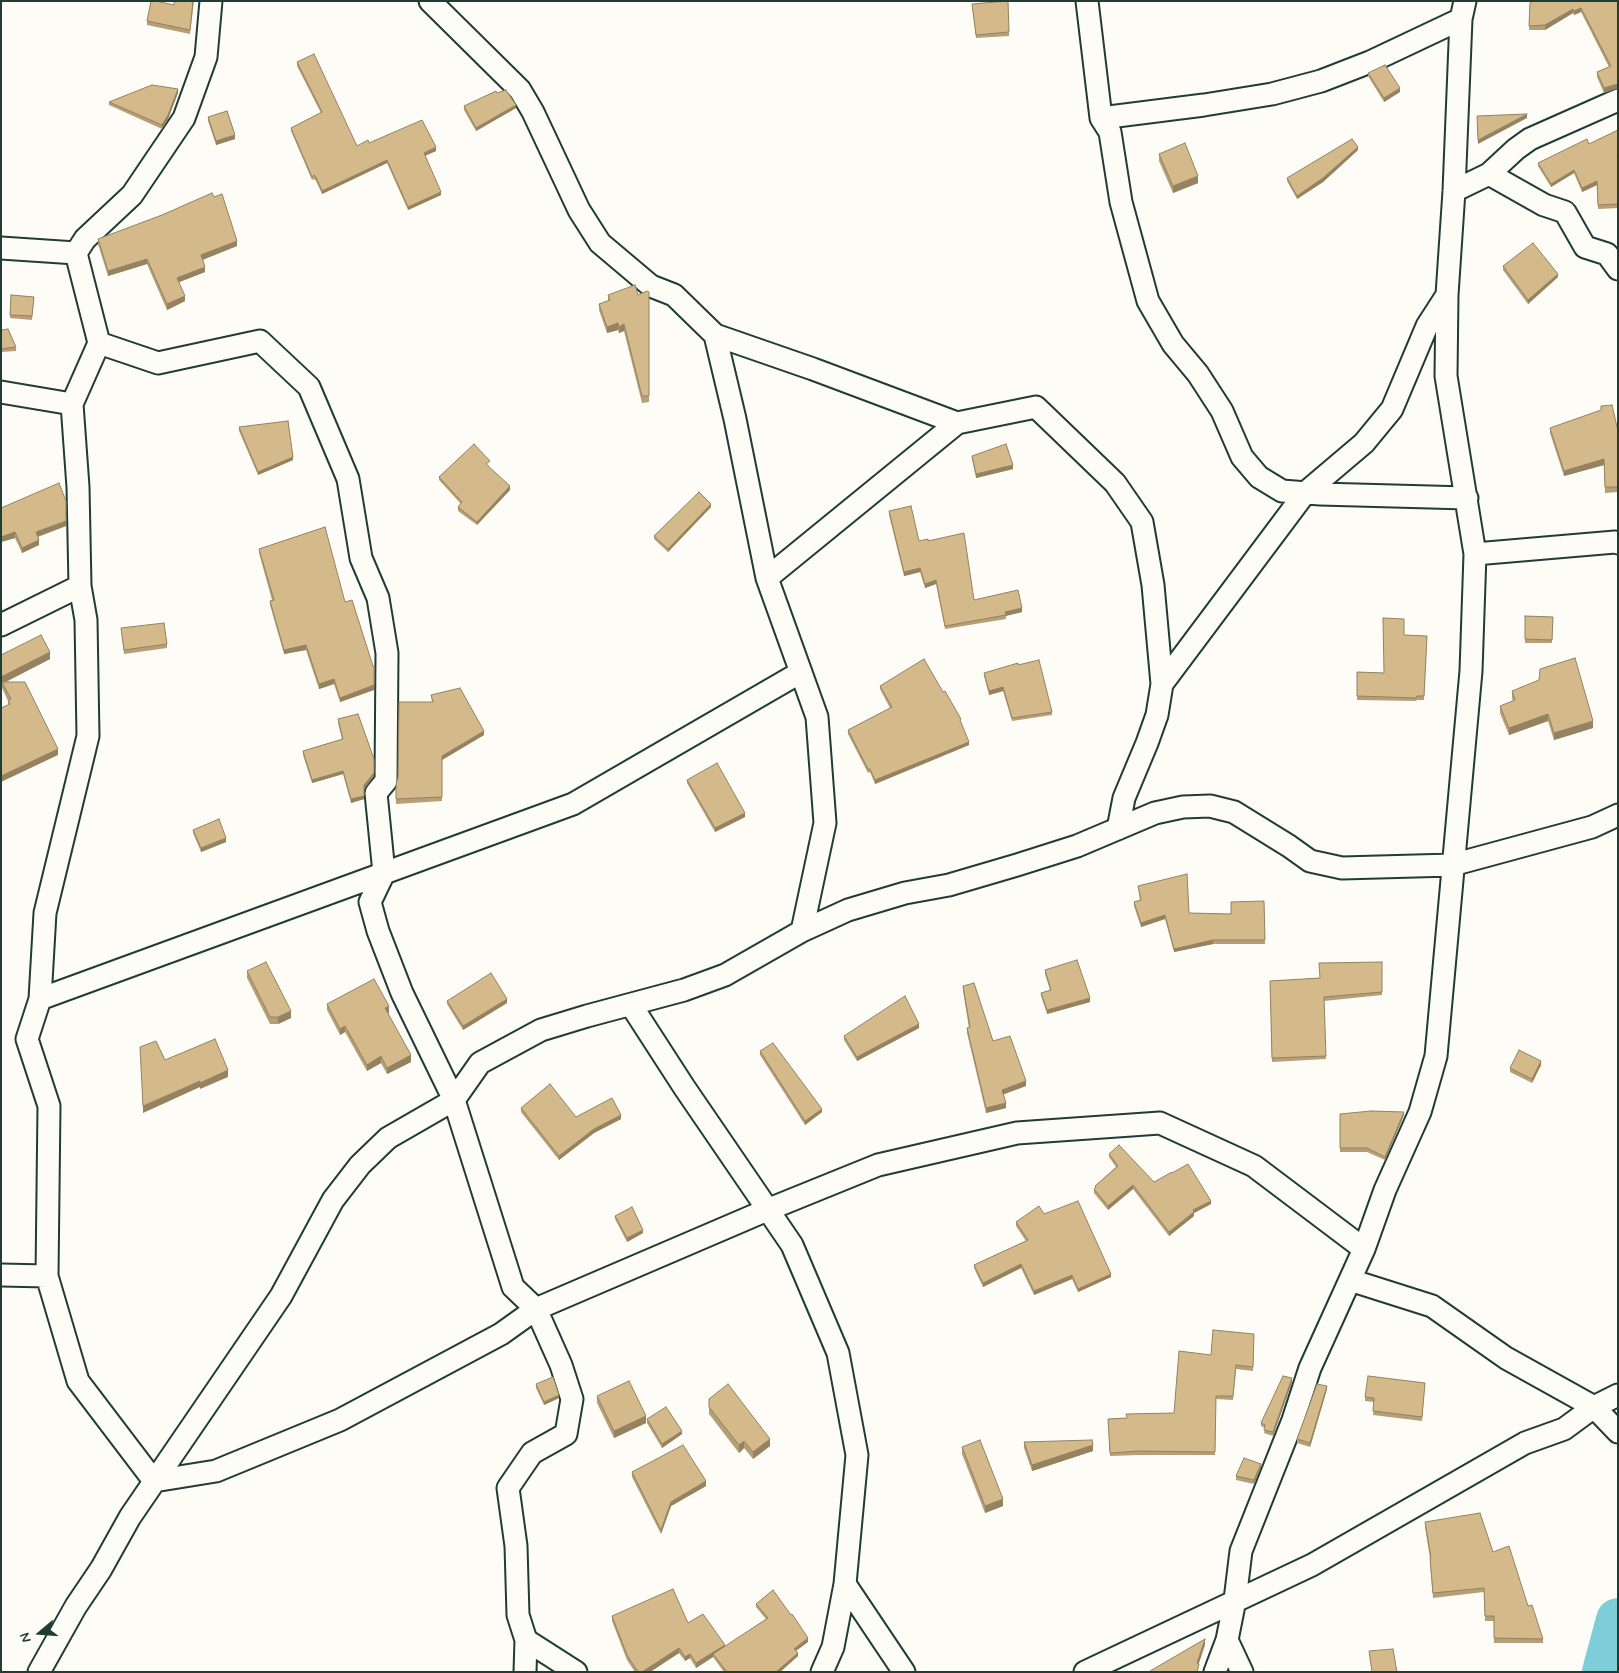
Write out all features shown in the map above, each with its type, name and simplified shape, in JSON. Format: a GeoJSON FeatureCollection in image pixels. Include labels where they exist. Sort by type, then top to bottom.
{"type":"FeatureCollection","features":[{"type":"Feature","properties":{"kind":"street"},"geometry":{"type":"LineString","coordinates":[[154,1481],[78,1381],[47,1276],[48,1106],[27,1039],[40,999],[45,913],[88,736],[86,620],[80,586],[78,487],[72,404],[99,343],[76,253],[85,239],[132,195],[184,118],[206,57],[211,1]]}},
{"type":"Feature","properties":{"kind":"street"},"geometry":{"type":"LineString","coordinates":[[430,1],[520,90],[533,112],[579,210],[600,243],[652,286],[674,295],[715,335],[813,369],[957,423]]}},
{"type":"Feature","properties":{"kind":"street"},"geometry":{"type":"LineString","coordinates":[[1087,1],[1101,118],[1110,132],[1120,202],[1148,301],[1172,344],[1198,374],[1222,411],[1242,458],[1259,477],[1282,491],[1467,498]]}},
{"type":"Feature","properties":{"kind":"street"},"geometry":{"type":"LineString","coordinates":[[1101,118],[1272,94],[1313,83],[1370,62],[1463,10]]}},
{"type":"Feature","properties":{"kind":"street"},"geometry":{"type":"LineString","coordinates":[[1215,1672],[1227,1640],[1236,1600],[1241,1551],[1293,1420],[1310,1368],[1364,1249],[1385,1190],[1420,1112],[1436,1056],[1471,671],[1475,554],[1467,498],[1451,417],[1446,376],[1447,295],[1463,10]]}},
{"type":"Feature","properties":{"kind":"street"},"geometry":{"type":"LineString","coordinates":[[1454,191],[1489,174],[1530,139],[1618,100]]}},
{"type":"Feature","properties":{"kind":"street"},"geometry":{"type":"LineString","coordinates":[[1489,174],[1544,205],[1565,212],[1585,247],[1607,254],[1618,269]]}},
{"type":"Feature","properties":{"kind":"street"},"geometry":{"type":"LineString","coordinates":[[1,248],[76,253]]}},
{"type":"Feature","properties":{"kind":"street"},"geometry":{"type":"LineString","coordinates":[[1162,684],[1305,492],[1364,443],[1392,409],[1427,326],[1447,295]]}},
{"type":"Feature","properties":{"kind":"street"},"geometry":{"type":"LineString","coordinates":[[715,335],[735,419],[767,578],[817,717],[825,823],[802,931]]}},
{"type":"Feature","properties":{"kind":"street"},"geometry":{"type":"LineString","coordinates":[[99,343],[158,362],[260,340],[308,387],[348,479],[361,558],[378,598],[387,653],[386,781],[376,793],[384,873],[370,902],[378,931],[402,993],[454,1100],[513,1287],[536,1309],[561,1365],[572,1399],[566,1434],[532,1453],[508,1488],[516,1546],[518,1615],[526,1640],[525,1672]]}},
{"type":"Feature","properties":{"kind":"street"},"geometry":{"type":"LineString","coordinates":[[1,392],[72,404]]}},
{"type":"Feature","properties":{"kind":"street"},"geometry":{"type":"LineString","coordinates":[[767,578],[957,423],[1036,407],[1115,483],[1142,522],[1153,585],[1162,684],[1157,715],[1124,798],[1118,829]]}},
{"type":"Feature","properties":{"kind":"street"},"geometry":{"type":"LineString","coordinates":[[1475,554],[1618,543]]}},
{"type":"Feature","properties":{"kind":"street"},"geometry":{"type":"LineString","coordinates":[[1,625],[80,586]]}},
{"type":"Feature","properties":{"kind":"street"},"geometry":{"type":"LineString","coordinates":[[40,999],[573,804],[802,672]]}},
{"type":"Feature","properties":{"kind":"street"},"geometry":{"type":"LineString","coordinates":[[39,1672],[76,1606],[101,1569],[130,1517],[281,1296],[333,1200],[360,1166],[388,1138],[454,1100],[480,1064],[541,1030],[684,990],[725,975],[802,931],[848,910],[1008,868],[1076,846],[1155,813],[1183,807],[1210,806],[1234,812],[1310,861],[1342,868],[1452,866],[1592,827],[1618,815]]}},
{"type":"Feature","properties":{"kind":"street"},"geometry":{"type":"LineString","coordinates":[[632,1005],[689,1095],[792,1245],[838,1352],[857,1455],[845,1584],[834,1648],[822,1672]]}},
{"type":"Feature","properties":{"kind":"street"},"geometry":{"type":"LineString","coordinates":[[154,1481],[216,1471],[340,1420],[502,1334],[536,1309],[767,1210],[878,1165],[1017,1133],[1160,1123],[1254,1166],[1364,1249]]}},
{"type":"Feature","properties":{"kind":"street"},"geometry":{"type":"LineString","coordinates":[[1,1275],[47,1276]]}},
{"type":"Feature","properties":{"kind":"street"},"geometry":{"type":"LineString","coordinates":[[1350,1280],[1432,1306],[1506,1358],[1594,1407],[1618,1432]]}},
{"type":"Feature","properties":{"kind":"street"},"geometry":{"type":"LineString","coordinates":[[1085,1672],[1312,1564],[1525,1443],[1564,1428],[1594,1407],[1618,1395]]}},
{"type":"Feature","properties":{"kind":"street"},"geometry":{"type":"LineString","coordinates":[[845,1584],[904,1672]]}},
{"type":"Feature","properties":{"kind":"street"},"geometry":{"type":"LineString","coordinates":[[526,1640],[576,1672]]}},
{"type":"Feature","properties":{"kind":"street"},"geometry":{"type":"LineString","coordinates":[[1227,1640],[1242,1672]]}},
{"type":"Feature","properties":{"kind":"building"},"geometry":{"type":"Polygon","coordinates":[[[151,1],[174,5],[174,1],[193,1],[190,30],[147,21],[151,1]]]}},
{"type":"Feature","properties":{"kind":"building"},"geometry":{"type":"Polygon","coordinates":[[[1008,1],[1009,32],[976,35],[972,4],[1008,1]]]}},
{"type":"Feature","properties":{"kind":"building"},"geometry":{"type":"Polygon","coordinates":[[[1533,1],[1618,1],[1618,84],[1604,88],[1597,72],[1611,66],[1581,8],[1574,11],[1573,9],[1545,25],[1529,26],[1530,3],[1533,1]]]}},
{"type":"Feature","properties":{"kind":"building"},"geometry":{"type":"Polygon","coordinates":[[[314,54],[357,146],[368,140],[369,143],[422,120],[436,147],[424,153],[441,192],[408,207],[387,160],[322,191],[316,177],[314,175],[312,177],[291,128],[322,112],[297,62],[314,54]]]}},
{"type":"Feature","properties":{"kind":"building"},"geometry":{"type":"Polygon","coordinates":[[[1385,65],[1400,88],[1384,98],[1368,73],[1385,65]]]}},
{"type":"Feature","properties":{"kind":"building"},"geometry":{"type":"Polygon","coordinates":[[[152,85],[178,89],[162,125],[109,102],[152,85]]]}},
{"type":"Feature","properties":{"kind":"building"},"geometry":{"type":"Polygon","coordinates":[[[506,90],[516,105],[476,128],[464,106],[496,91],[497,93],[506,90]]]}},
{"type":"Feature","properties":{"kind":"building"},"geometry":{"type":"Polygon","coordinates":[[[227,111],[235,135],[216,141],[208,117],[227,111]]]}},
{"type":"Feature","properties":{"kind":"building"},"geometry":{"type":"Polygon","coordinates":[[[1527,114],[1478,140],[1477,116],[1527,114]]]}},
{"type":"Feature","properties":{"kind":"building"},"geometry":{"type":"Polygon","coordinates":[[[1618,130],[1618,204],[1598,205],[1597,181],[1582,188],[1574,170],[1551,184],[1538,163],[1587,139],[1589,144],[1618,130]]]}},
{"type":"Feature","properties":{"kind":"building"},"geometry":{"type":"Polygon","coordinates":[[[1352,139],[1358,147],[1323,178],[1297,196],[1287,178],[1352,139]]]}},
{"type":"Feature","properties":{"kind":"building"},"geometry":{"type":"Polygon","coordinates":[[[1185,143],[1198,176],[1173,186],[1159,154],[1185,143]]]}},
{"type":"Feature","properties":{"kind":"building"},"geometry":{"type":"Polygon","coordinates":[[[212,193],[214,197],[222,194],[237,241],[201,255],[205,267],[177,278],[185,296],[167,304],[147,259],[108,271],[98,239],[162,215],[212,193]]]}},
{"type":"Feature","properties":{"kind":"building"},"geometry":{"type":"Polygon","coordinates":[[[1533,243],[1558,274],[1528,300],[1503,266],[1533,243]]]}},
{"type":"Feature","properties":{"kind":"building"},"geometry":{"type":"Polygon","coordinates":[[[635,285],[638,295],[649,292],[649,396],[642,396],[624,324],[619,327],[618,323],[607,327],[599,304],[610,300],[608,295],[635,285]]]}},
{"type":"Feature","properties":{"kind":"building"},"geometry":{"type":"Polygon","coordinates":[[[11,295],[34,297],[32,316],[10,315],[11,295]]]}},
{"type":"Feature","properties":{"kind":"building"},"geometry":{"type":"Polygon","coordinates":[[[8,329],[16,347],[1,349],[1,330],[8,329]]]}},
{"type":"Feature","properties":{"kind":"building"},"geometry":{"type":"Polygon","coordinates":[[[1612,405],[1618,431],[1618,487],[1605,487],[1604,459],[1564,471],[1550,428],[1601,410],[1601,406],[1612,405]]]}},
{"type":"Feature","properties":{"kind":"building"},"geometry":{"type":"Polygon","coordinates":[[[288,421],[293,457],[258,472],[239,427],[288,421]]]}},
{"type":"Feature","properties":{"kind":"building"},"geometry":{"type":"Polygon","coordinates":[[[474,444],[490,461],[486,464],[510,486],[477,522],[458,507],[462,502],[439,477],[474,444]]]}},
{"type":"Feature","properties":{"kind":"building"},"geometry":{"type":"Polygon","coordinates":[[[1006,444],[1013,465],[976,474],[972,456],[1006,444]]]}},
{"type":"Feature","properties":{"kind":"building"},"geometry":{"type":"Polygon","coordinates":[[[59,483],[66,501],[66,521],[36,532],[39,540],[22,548],[15,532],[1,537],[1,508],[59,483]]]}},
{"type":"Feature","properties":{"kind":"building"},"geometry":{"type":"Polygon","coordinates":[[[699,492],[711,504],[668,549],[654,536],[699,492]]]}},
{"type":"Feature","properties":{"kind":"building"},"geometry":{"type":"Polygon","coordinates":[[[911,506],[919,541],[928,539],[928,541],[964,533],[974,600],[1018,590],[1022,608],[1005,612],[1006,615],[945,626],[936,580],[925,584],[920,568],[904,572],[889,511],[911,506]]]}},
{"type":"Feature","properties":{"kind":"building"},"geometry":{"type":"Polygon","coordinates":[[[325,527],[345,602],[352,600],[374,666],[374,685],[340,698],[334,679],[319,684],[306,645],[284,650],[270,601],[274,600],[259,549],[325,527]]]}},
{"type":"Feature","properties":{"kind":"building"},"geometry":{"type":"Polygon","coordinates":[[[1525,616],[1553,617],[1552,640],[1525,639],[1525,616]]]}},
{"type":"Feature","properties":{"kind":"building"},"geometry":{"type":"Polygon","coordinates":[[[1383,618],[1404,619],[1404,635],[1427,636],[1424,696],[1417,696],[1416,698],[1357,696],[1357,672],[1384,673],[1383,618]]]}},
{"type":"Feature","properties":{"kind":"building"},"geometry":{"type":"Polygon","coordinates":[[[164,623],[167,644],[124,650],[121,628],[164,623]]]}},
{"type":"Feature","properties":{"kind":"building"},"geometry":{"type":"Polygon","coordinates":[[[41,635],[50,652],[1,677],[1,655],[41,635]]]}},
{"type":"Feature","properties":{"kind":"building"},"geometry":{"type":"Polygon","coordinates":[[[1575,658],[1593,721],[1554,733],[1548,714],[1509,728],[1500,706],[1515,700],[1512,691],[1539,680],[1540,669],[1575,658]]]}},
{"type":"Feature","properties":{"kind":"building"},"geometry":{"type":"Polygon","coordinates":[[[924,659],[961,719],[969,742],[875,780],[848,730],[892,707],[880,686],[924,659]]]}},
{"type":"Feature","properties":{"kind":"building"},"geometry":{"type":"Polygon","coordinates":[[[1039,660],[1052,712],[1012,718],[1003,687],[989,691],[984,673],[1018,663],[1018,665],[1039,660]]]}},
{"type":"Feature","properties":{"kind":"building"},"geometry":{"type":"Polygon","coordinates":[[[2,682],[25,682],[58,749],[1,776],[1,708],[10,704],[8,701],[11,699],[2,682]]]}},
{"type":"Feature","properties":{"kind":"building"},"geometry":{"type":"Polygon","coordinates":[[[460,688],[484,731],[442,756],[442,797],[396,799],[399,702],[433,702],[431,695],[460,688]]]}},
{"type":"Feature","properties":{"kind":"building"},"geometry":{"type":"Polygon","coordinates":[[[358,714],[374,759],[374,773],[364,785],[364,796],[351,799],[343,771],[312,780],[303,751],[343,739],[338,719],[358,714]]]}},
{"type":"Feature","properties":{"kind":"building"},"geometry":{"type":"Polygon","coordinates":[[[717,763],[745,813],[715,828],[687,780],[717,763]]]}},
{"type":"Feature","properties":{"kind":"building"},"geometry":{"type":"Polygon","coordinates":[[[219,819],[226,838],[201,848],[193,830],[219,819]]]}},
{"type":"Feature","properties":{"kind":"building"},"geometry":{"type":"Polygon","coordinates":[[[1187,874],[1189,913],[1231,914],[1231,902],[1264,901],[1265,940],[1213,940],[1174,949],[1165,915],[1141,923],[1134,902],[1141,900],[1138,886],[1187,874]]]}},
{"type":"Feature","properties":{"kind":"building"},"geometry":{"type":"Polygon","coordinates":[[[1077,960],[1090,998],[1047,1010],[1041,993],[1051,990],[1045,970],[1077,960]]]}},
{"type":"Feature","properties":{"kind":"building"},"geometry":{"type":"Polygon","coordinates":[[[266,962],[291,1011],[278,1017],[270,1017],[247,971],[266,962]]]}},
{"type":"Feature","properties":{"kind":"building"},"geometry":{"type":"Polygon","coordinates":[[[1382,962],[1382,992],[1324,997],[1326,1056],[1272,1058],[1270,981],[1320,978],[1319,963],[1382,962]]]}},
{"type":"Feature","properties":{"kind":"building"},"geometry":{"type":"Polygon","coordinates":[[[491,973],[507,999],[463,1026],[447,1001],[491,973]]]}},
{"type":"Feature","properties":{"kind":"building"},"geometry":{"type":"Polygon","coordinates":[[[374,979],[389,1006],[385,1008],[411,1055],[387,1068],[381,1056],[367,1065],[345,1026],[340,1029],[327,1004],[374,979]]]}},
{"type":"Feature","properties":{"kind":"building"},"geometry":{"type":"Polygon","coordinates":[[[974,983],[993,1041],[1010,1036],[1026,1081],[1002,1090],[1006,1103],[986,1108],[967,1028],[970,1027],[963,986],[974,983]]]}},
{"type":"Feature","properties":{"kind":"building"},"geometry":{"type":"Polygon","coordinates":[[[905,996],[919,1024],[857,1057],[844,1036],[905,996]]]}},
{"type":"Feature","properties":{"kind":"building"},"geometry":{"type":"Polygon","coordinates":[[[215,1039],[228,1070],[143,1106],[140,1047],[156,1041],[165,1060],[215,1039]]]}},
{"type":"Feature","properties":{"kind":"building"},"geometry":{"type":"Polygon","coordinates":[[[773,1043],[822,1109],[805,1121],[760,1051],[773,1043]]]}},
{"type":"Feature","properties":{"kind":"building"},"geometry":{"type":"Polygon","coordinates":[[[1519,1050],[1541,1061],[1532,1079],[1510,1068],[1519,1050]]]}},
{"type":"Feature","properties":{"kind":"building"},"geometry":{"type":"Polygon","coordinates":[[[550,1084],[576,1117],[612,1098],[621,1115],[594,1129],[559,1156],[521,1108],[550,1084]]]}},
{"type":"Feature","properties":{"kind":"building"},"geometry":{"type":"Polygon","coordinates":[[[1371,1111],[1404,1112],[1385,1157],[1367,1148],[1340,1148],[1340,1114],[1371,1111]]]}},
{"type":"Feature","properties":{"kind":"building"},"geometry":{"type":"Polygon","coordinates":[[[1119,1145],[1154,1182],[1188,1164],[1211,1201],[1193,1210],[1194,1212],[1169,1232],[1133,1185],[1108,1206],[1094,1189],[1118,1166],[1109,1154],[1119,1145]]]}},
{"type":"Feature","properties":{"kind":"building"},"geometry":{"type":"Polygon","coordinates":[[[1078,1201],[1111,1274],[1078,1289],[1072,1275],[1034,1291],[1021,1264],[983,1283],[974,1265],[1028,1240],[1016,1222],[1039,1206],[1044,1214],[1078,1201]]]}},
{"type":"Feature","properties":{"kind":"building"},"geometry":{"type":"Polygon","coordinates":[[[632,1207],[643,1230],[627,1238],[615,1216],[632,1207]]]}},
{"type":"Feature","properties":{"kind":"building"},"geometry":{"type":"Polygon","coordinates":[[[1213,1330],[1254,1334],[1253,1367],[1236,1365],[1233,1396],[1216,1396],[1215,1452],[1139,1451],[1110,1453],[1108,1419],[1127,1418],[1126,1414],[1174,1413],[1179,1351],[1211,1355],[1213,1330]]]}},
{"type":"Feature","properties":{"kind":"building"},"geometry":{"type":"Polygon","coordinates":[[[1283,1376],[1292,1378],[1273,1432],[1264,1430],[1265,1425],[1261,1423],[1283,1376]]]}},
{"type":"Feature","properties":{"kind":"building"},"geometry":{"type":"Polygon","coordinates":[[[1368,1376],[1425,1383],[1422,1417],[1373,1411],[1374,1398],[1365,1397],[1368,1376]]]}},
{"type":"Feature","properties":{"kind":"building"},"geometry":{"type":"Polygon","coordinates":[[[553,1377],[559,1395],[544,1402],[536,1384],[553,1377]]]}},
{"type":"Feature","properties":{"kind":"building"},"geometry":{"type":"Polygon","coordinates":[[[629,1381],[646,1416],[614,1431],[597,1396],[629,1381]]]}},
{"type":"Feature","properties":{"kind":"building"},"geometry":{"type":"Polygon","coordinates":[[[728,1384],[770,1439],[753,1452],[744,1441],[739,1445],[709,1407],[709,1399],[728,1384]]]}},
{"type":"Feature","properties":{"kind":"building"},"geometry":{"type":"Polygon","coordinates":[[[1317,1384],[1327,1386],[1310,1443],[1297,1439],[1317,1384]]]}},
{"type":"Feature","properties":{"kind":"building"},"geometry":{"type":"Polygon","coordinates":[[[666,1407],[682,1431],[662,1444],[647,1419],[666,1407]]]}},
{"type":"Feature","properties":{"kind":"building"},"geometry":{"type":"Polygon","coordinates":[[[980,1440],[1003,1499],[985,1506],[962,1447],[980,1440]]]}},
{"type":"Feature","properties":{"kind":"building"},"geometry":{"type":"Polygon","coordinates":[[[1092,1440],[1093,1445],[1032,1465],[1024,1442],[1092,1440]]]}},
{"type":"Feature","properties":{"kind":"building"},"geometry":{"type":"Polygon","coordinates":[[[683,1445],[706,1481],[671,1502],[661,1530],[632,1472],[683,1445]]]}},
{"type":"Feature","properties":{"kind":"building"},"geometry":{"type":"Polygon","coordinates":[[[1244,1458],[1261,1464],[1254,1480],[1236,1476],[1244,1458]]]}},
{"type":"Feature","properties":{"kind":"building"},"geometry":{"type":"Polygon","coordinates":[[[1480,1513],[1493,1552],[1509,1546],[1528,1606],[1532,1605],[1543,1639],[1494,1638],[1494,1616],[1485,1616],[1484,1588],[1433,1593],[1431,1558],[1425,1522],[1480,1513]]]}},
{"type":"Feature","properties":{"kind":"building"},"geometry":{"type":"Polygon","coordinates":[[[673,1589],[688,1623],[703,1614],[725,1645],[696,1663],[690,1654],[685,1657],[679,1648],[642,1672],[638,1672],[627,1655],[612,1616],[673,1589]]]}},
{"type":"Feature","properties":{"kind":"building"},"geometry":{"type":"Polygon","coordinates":[[[773,1590],[808,1638],[794,1649],[798,1653],[776,1672],[727,1672],[713,1654],[768,1618],[756,1604],[773,1590]]]}},
{"type":"Feature","properties":{"kind":"building"},"geometry":{"type":"Polygon","coordinates":[[[1205,1639],[1197,1663],[1199,1664],[1197,1672],[1150,1671],[1205,1639]]]}},
{"type":"Feature","properties":{"kind":"building"},"geometry":{"type":"Polygon","coordinates":[[[1393,1649],[1397,1672],[1372,1672],[1369,1651],[1393,1649]]]}},
{"type":"Feature","properties":{"kind":"waterway"},"geometry":{"type":"LineString","coordinates":[[1604,1672],[1618,1620]]}}]}
